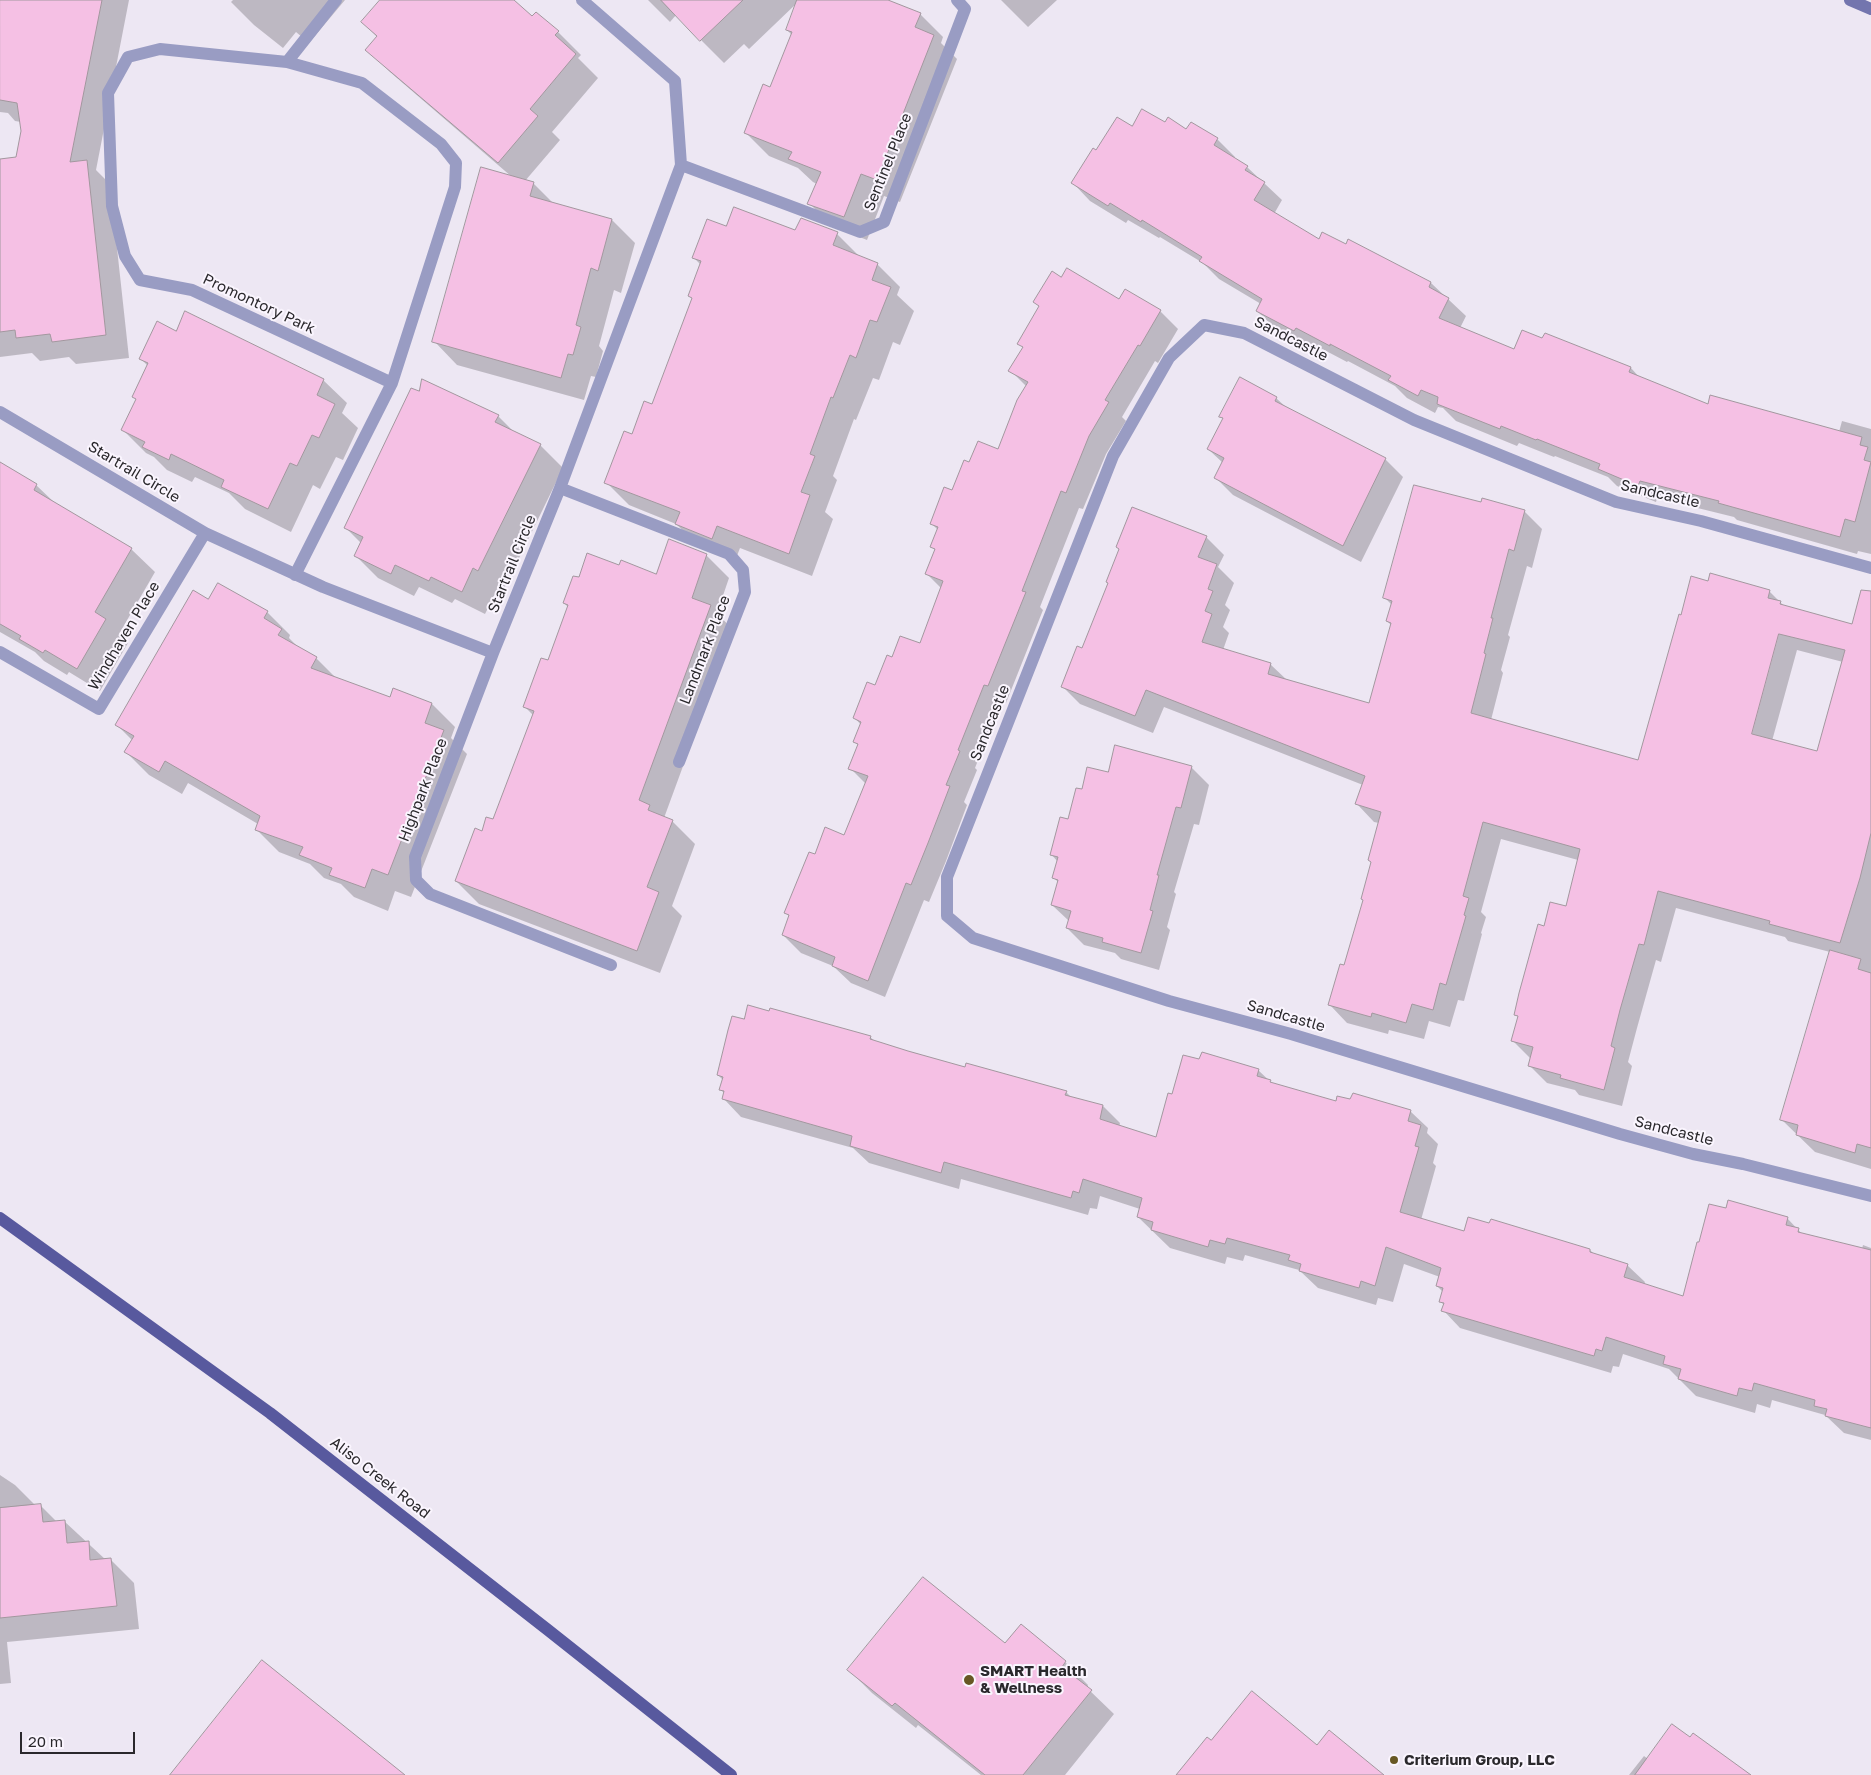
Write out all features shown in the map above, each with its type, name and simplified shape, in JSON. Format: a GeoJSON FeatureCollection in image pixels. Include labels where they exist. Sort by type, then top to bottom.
{"type":"FeatureCollection","features":[{"type":"Feature","properties":{"kind":"main road","name":"Aliso Creek Road"},"geometry":{"type":"LineString","coordinates":[[0,1218],[270,1413],[731,1775]]}},
{"type":"Feature","properties":{"kind":"street"},"geometry":{"type":"LineString","coordinates":[[287,62],[336,0]]}},
{"type":"Feature","properties":{"kind":"street","name":"Startrail Circle"},"geometry":{"type":"LineString","coordinates":[[0,412],[204,533],[295,575],[493,653],[560,488],[681,165],[675,81],[582,0]]}},
{"type":"Feature","properties":{"kind":"street","name":"Sentinel Place"},"geometry":{"type":"LineString","coordinates":[[681,165],[860,232],[884,222],[965,9],[957,0]]}},
{"type":"Feature","properties":{"kind":"street"},"geometry":{"type":"LineString","coordinates":[[1850,0],[1871,9]]}},
{"type":"Feature","properties":{"kind":"street","name":"Promontory Park"},"geometry":{"type":"LineString","coordinates":[[295,575],[392,383],[455,187],[456,163],[441,144],[362,83],[287,62],[160,48],[128,57],[108,93],[112,206],[124,256],[140,280],[192,290],[392,383]]}},
{"type":"Feature","properties":{"kind":"street","name":"Sandcastle"},"geometry":{"type":"LineString","coordinates":[[1871,568],[1701,521],[1616,502],[1414,420],[1244,333],[1204,325],[1169,358],[1113,456],[947,877],[947,916],[973,938],[1169,1000],[1291,1034],[1620,1134],[1692,1154],[1743,1164],[1871,1196]]}},
{"type":"Feature","properties":{"kind":"street","name":"Landmark Place"},"geometry":{"type":"LineString","coordinates":[[560,488],[729,554],[744,570],[745,592],[678,762]]}},
{"type":"Feature","properties":{"kind":"street","name":"Windhaven Place"},"geometry":{"type":"LineString","coordinates":[[0,652],[99,709],[204,533]]}},
{"type":"Feature","properties":{"kind":"street","name":"Highpark Place"},"geometry":{"type":"LineString","coordinates":[[493,653],[415,857],[416,880],[430,894],[611,965]]}},
{"type":"Feature","properties":{"kind":"building"},"geometry":{"type":"Polygon","coordinates":[[[0,0],[102,0],[70,162],[87,160],[106,335],[52,342],[50,334],[16,338],[15,330],[0,332],[0,159],[16,157],[21,131],[17,103],[0,100],[0,0]]]}},
{"type":"Feature","properties":{"kind":"building"},"geometry":{"type":"Polygon","coordinates":[[[380,0],[514,0],[532,16],[536,12],[559,31],[555,35],[576,54],[530,109],[538,116],[498,163],[365,50],[377,36],[361,22],[380,0]]]}},
{"type":"Feature","properties":{"kind":"building"},"geometry":{"type":"Polygon","coordinates":[[[661,0],[743,0],[700,41],[661,0]]]}},
{"type":"Feature","properties":{"kind":"building"},"geometry":{"type":"Polygon","coordinates":[[[797,0],[888,0],[921,13],[915,27],[934,35],[877,180],[861,174],[844,217],[807,204],[821,172],[788,159],[792,152],[744,133],[763,84],[770,87],[792,32],[786,30],[797,0]]]}},
{"type":"Feature","properties":{"kind":"building"},"geometry":{"type":"Polygon","coordinates":[[[1142,109],[1165,122],[1168,117],[1186,129],[1191,122],[1218,138],[1214,145],[1248,166],[1245,170],[1265,182],[1254,200],[1319,239],[1322,232],[1346,244],[1348,239],[1431,282],[1429,287],[1449,298],[1439,318],[1514,349],[1522,330],[1542,338],[1545,333],[1631,367],[1629,372],[1708,404],[1710,395],[1862,437],[1860,445],[1868,447],[1864,460],[1871,462],[1855,522],[1845,519],[1840,537],[1718,503],[1719,501],[1640,481],[1638,486],[1598,469],[1600,464],[1501,426],[1500,429],[1437,404],[1438,397],[1421,390],[1418,396],[1388,380],[1391,376],[1330,344],[1330,346],[1296,328],[1294,331],[1256,311],[1262,299],[1199,261],[1202,257],[1142,220],[1141,222],[1110,203],[1108,206],[1071,183],[1093,148],[1096,150],[1117,117],[1132,126],[1142,109]]]}},
{"type":"Feature","properties":{"kind":"building"},"geometry":{"type":"Polygon","coordinates":[[[481,167],[534,182],[530,196],[612,219],[598,271],[591,268],[576,325],[581,327],[573,355],[568,354],[561,378],[432,342],[481,167]]]}},
{"type":"Feature","properties":{"kind":"building"},"geometry":{"type":"Polygon","coordinates":[[[734,207],[795,230],[801,218],[838,232],[833,245],[878,263],[872,280],[891,287],[877,322],[870,320],[856,358],[850,355],[833,398],[831,397],[810,454],[815,456],[801,492],[810,495],[789,554],[717,526],[712,539],[675,524],[680,512],[604,483],[624,431],[632,434],[644,401],[652,404],[692,298],[688,296],[701,261],[692,258],[707,219],[726,226],[734,207]]]}},
{"type":"Feature","properties":{"kind":"building"},"geometry":{"type":"Polygon","coordinates":[[[1067,268],[1119,299],[1125,289],[1161,310],[1105,400],[1109,402],[1089,436],[1066,493],[1061,491],[1022,591],[1026,592],[988,686],[984,685],[958,750],[960,751],[946,785],[950,786],[928,843],[911,885],[906,883],[868,981],[832,966],[835,957],[782,935],[789,915],[784,913],[809,852],[815,854],[825,827],[844,835],[868,776],[848,769],[858,744],[853,742],[861,722],[853,718],[867,682],[875,685],[887,655],[892,657],[900,636],[920,643],[943,581],[925,574],[935,549],[930,547],[938,527],[930,524],[944,487],[952,490],[964,460],[969,462],[978,441],[998,449],[1017,400],[1028,382],[1008,371],[1023,347],[1017,344],[1039,306],[1033,302],[1052,271],[1061,277],[1067,268]]]}},
{"type":"Feature","properties":{"kind":"building"},"geometry":{"type":"Polygon","coordinates":[[[185,311],[324,379],[317,395],[335,404],[319,438],[312,435],[297,466],[290,463],[268,509],[221,487],[224,480],[171,454],[169,460],[142,447],[145,442],[121,430],[136,399],[132,397],[148,363],[139,359],[157,321],[176,331],[185,311]]]}},
{"type":"Feature","properties":{"kind":"building"},"geometry":{"type":"Polygon","coordinates":[[[1240,377],[1277,397],[1275,401],[1386,458],[1343,546],[1214,478],[1224,458],[1207,449],[1223,418],[1219,417],[1240,377]]]}},
{"type":"Feature","properties":{"kind":"building"},"geometry":{"type":"Polygon","coordinates":[[[422,379],[499,415],[495,422],[541,444],[478,571],[473,568],[462,592],[431,577],[429,581],[395,565],[391,574],[354,556],[363,537],[344,528],[411,388],[419,391],[422,379]]]}},
{"type":"Feature","properties":{"kind":"building"},"geometry":{"type":"Polygon","coordinates":[[[0,462],[37,484],[34,490],[132,548],[95,612],[106,619],[77,669],[45,650],[43,653],[19,639],[21,636],[0,624],[0,462]]]}},
{"type":"Feature","properties":{"kind":"building"},"geometry":{"type":"Polygon","coordinates":[[[1414,485],[1481,502],[1482,498],[1525,510],[1514,551],[1509,549],[1491,618],[1493,618],[1484,653],[1486,654],[1471,713],[1638,760],[1691,576],[1708,581],[1710,573],[1770,590],[1768,598],[1781,601],[1780,604],[1852,624],[1861,590],[1871,591],[1871,833],[1860,878],[1840,943],[1769,924],[1770,921],[1658,891],[1644,945],[1639,944],[1620,1010],[1611,1046],[1615,1048],[1604,1090],[1560,1078],[1561,1075],[1528,1066],[1533,1047],[1511,1041],[1518,1016],[1514,1015],[1519,993],[1538,924],[1544,926],[1550,902],[1566,906],[1580,849],[1483,822],[1463,896],[1469,898],[1464,915],[1466,916],[1446,985],[1440,983],[1433,1010],[1412,1004],[1406,1023],[1372,1013],[1371,1017],[1328,1005],[1340,964],[1344,965],[1363,900],[1361,899],[1371,862],[1368,860],[1381,812],[1355,804],[1365,776],[1146,690],[1135,716],[1061,687],[1077,646],[1082,648],[1108,583],[1106,582],[1119,549],[1116,547],[1132,507],[1207,536],[1198,557],[1217,564],[1208,589],[1213,591],[1205,611],[1212,614],[1202,642],[1271,663],[1268,674],[1369,703],[1391,623],[1386,621],[1392,601],[1383,598],[1414,485]],[[1779,634],[1752,734],[1817,751],[1845,650],[1779,634]]]}},
{"type":"Feature","properties":{"kind":"building"},"geometry":{"type":"Polygon","coordinates":[[[669,539],[707,554],[692,598],[711,605],[639,800],[650,805],[648,810],[673,820],[647,887],[659,892],[637,951],[455,881],[475,828],[482,831],[486,817],[493,819],[534,711],[523,707],[541,658],[548,660],[568,605],[563,603],[573,576],[579,577],[587,553],[619,565],[621,560],[656,574],[669,539]]]}},
{"type":"Feature","properties":{"kind":"building"},"geometry":{"type":"Polygon","coordinates":[[[218,583],[268,611],[264,618],[282,629],[278,635],[317,657],[311,668],[390,697],[393,688],[432,703],[425,723],[444,730],[388,875],[372,869],[365,888],[329,875],[332,868],[299,855],[303,847],[255,830],[260,816],[165,761],[159,772],[124,752],[134,736],[115,725],[193,590],[208,599],[218,583]]]}},
{"type":"Feature","properties":{"kind":"building"},"geometry":{"type":"Polygon","coordinates":[[[1115,745],[1192,766],[1181,808],[1176,807],[1157,875],[1159,875],[1150,910],[1153,911],[1141,953],[1102,942],[1103,938],[1066,928],[1071,911],[1051,905],[1058,880],[1052,878],[1058,857],[1050,855],[1060,817],[1068,819],[1076,788],[1082,789],[1087,767],[1108,772],[1115,745]]]}},
{"type":"Feature","properties":{"kind":"building"},"geometry":{"type":"Polygon","coordinates":[[[1830,950],[1861,959],[1858,969],[1871,973],[1871,1148],[1857,1144],[1855,1153],[1796,1135],[1798,1125],[1780,1120],[1830,950]]]}},
{"type":"Feature","properties":{"kind":"building"},"geometry":{"type":"Polygon","coordinates":[[[748,1005],[769,1011],[770,1008],[871,1036],[870,1039],[965,1067],[966,1063],[1067,1091],[1065,1095],[1103,1105],[1100,1119],[1156,1137],[1168,1093],[1172,1094],[1183,1055],[1199,1059],[1202,1052],[1259,1069],[1257,1076],[1271,1080],[1270,1082],[1336,1101],[1337,1096],[1350,1099],[1353,1093],[1411,1110],[1408,1121],[1421,1125],[1415,1146],[1419,1147],[1400,1212],[1464,1231],[1468,1217],[1489,1223],[1491,1219],[1590,1249],[1590,1252],[1628,1264],[1624,1277],[1683,1296],[1709,1204],[1726,1208],[1728,1200],[1788,1217],[1786,1225],[1799,1228],[1798,1232],[1871,1250],[1871,1428],[1825,1416],[1827,1409],[1814,1406],[1815,1400],[1754,1383],[1752,1391],[1739,1388],[1737,1396],[1678,1379],[1681,1369],[1663,1364],[1665,1356],[1606,1337],[1602,1351],[1596,1349],[1594,1356],[1441,1311],[1444,1303],[1439,1302],[1443,1288],[1436,1286],[1441,1268],[1386,1247],[1375,1286],[1361,1281],[1359,1288],[1299,1271],[1301,1264],[1288,1260],[1290,1255],[1227,1238],[1225,1244],[1210,1240],[1208,1247],[1151,1230],[1153,1222],[1137,1217],[1142,1198],[1083,1179],[1079,1193],[1073,1191],[1071,1198],[944,1162],[941,1173],[850,1146],[852,1136],[722,1099],[724,1091],[719,1090],[723,1077],[717,1075],[728,1030],[732,1016],[744,1019],[748,1005]]]}},
{"type":"Feature","properties":{"kind":"building"},"geometry":{"type":"Polygon","coordinates":[[[41,1504],[43,1522],[65,1520],[67,1543],[89,1541],[90,1560],[111,1558],[117,1606],[0,1618],[0,1508],[41,1504]]]}},
{"type":"Feature","properties":{"kind":"building","name":"SMART Health & Wellness"},"geometry":{"type":"Polygon","coordinates":[[[923,1577],[1005,1643],[1021,1624],[1066,1661],[1062,1667],[1092,1690],[1023,1775],[985,1775],[895,1703],[892,1706],[847,1670],[923,1577]]]}},
{"type":"Feature","properties":{"kind":"building"},"geometry":{"type":"Polygon","coordinates":[[[262,1660],[405,1775],[170,1775],[262,1660]]]}},
{"type":"Feature","properties":{"kind":"building"},"geometry":{"type":"Polygon","coordinates":[[[1252,1691],[1317,1745],[1329,1730],[1384,1775],[1176,1775],[1207,1737],[1211,1740],[1252,1691]]]}},
{"type":"Feature","properties":{"kind":"building"},"geometry":{"type":"Polygon","coordinates":[[[1672,1724],[1690,1737],[1693,1733],[1751,1775],[1635,1775],[1672,1724]]]}},
{"type":"Feature","properties":{"kind":"place","name":"SMART Health & Wellness"},"geometry":{"type":"Point","coordinates":[969,1680]}},
{"type":"Feature","properties":{"kind":"place","name":"Criterium Group, LLC"},"geometry":{"type":"Point","coordinates":[1394,1760]}}]}
